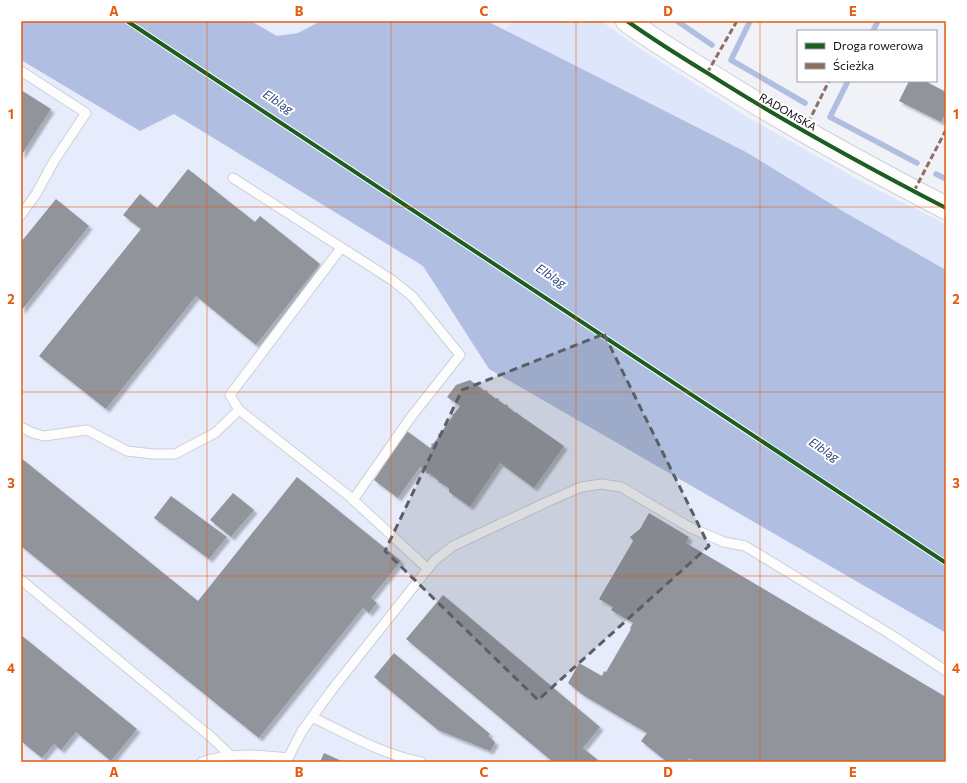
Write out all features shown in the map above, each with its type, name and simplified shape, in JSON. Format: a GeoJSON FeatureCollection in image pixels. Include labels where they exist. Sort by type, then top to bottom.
{"type":"FeatureCollection","features":[{"type":"Feature","properties":{"kind":"street","name":"RADOMSKA"},"geometry":{"type":"LineString","coordinates":[[628,21],[650,37],[758,105],[868,168],[946,208]]}},
{"type":"Feature","properties":{"kind":"lane"},"geometry":{"type":"LineString","coordinates":[[21,71],[86,113],[54,161],[36,194],[21,214]]}},
{"type":"Feature","properties":{"kind":"lane"},"geometry":{"type":"LineString","coordinates":[[233,178],[392,280],[413,297],[460,355],[411,417],[354,500]]}},
{"type":"Feature","properties":{"kind":"lane"},"geometry":{"type":"LineString","coordinates":[[341,248],[230,395],[239,410],[354,500],[428,569]]}},
{"type":"Feature","properties":{"kind":"lane"},"geometry":{"type":"LineString","coordinates":[[21,427],[33,433],[44,436],[87,430],[127,451],[153,454],[175,454],[215,433],[239,410]]}},
{"type":"Feature","properties":{"kind":"lane"},"geometry":{"type":"LineString","coordinates":[[202,762],[231,756],[268,756],[287,760],[302,731],[330,691],[434,561],[453,546],[581,487],[602,484],[622,487],[691,528],[724,542],[745,546],[890,634],[946,671]]}},
{"type":"Feature","properties":{"kind":"lane"},"geometry":{"type":"LineString","coordinates":[[21,580],[210,736],[231,756]]}},
{"type":"Feature","properties":{"kind":"lane"},"geometry":{"type":"LineString","coordinates":[[312,717],[402,758],[421,762]]}},
{"type":"Feature","properties":{"kind":"highlighted area"},"geometry":{"type":"Polygon","coordinates":[[[604,334],[709,546],[538,700],[385,551],[462,390],[604,334]]]}},
{"type":"Feature","properties":{"kind":"shaded area"},"geometry":{"type":"Polygon","coordinates":[[[251,21],[321,21],[298,33],[277,36],[251,21]]]}},
{"type":"Feature","properties":{"kind":"shaded area"},"geometry":{"type":"Polygon","coordinates":[[[487,21],[511,21],[505,30],[487,21]]]}},
{"type":"Feature","properties":{"kind":"shaded area"},"geometry":{"type":"Polygon","coordinates":[[[511,21],[601,21],[645,52],[749,118],[866,184],[946,224],[946,270],[846,213],[746,152],[505,30],[511,21]]]}},
{"type":"Feature","properties":{"kind":"shaded area"},"geometry":{"type":"Polygon","coordinates":[[[21,60],[140,131],[174,114],[423,266],[489,369],[946,633],[946,762],[21,762],[21,60]]]}},
{"type":"Feature","properties":{"kind":"water","name":"Elbląg"},"geometry":{"type":"Polygon","coordinates":[[[21,21],[251,21],[277,36],[298,33],[321,21],[487,21],[746,152],[846,213],[946,270],[946,633],[489,369],[423,266],[174,114],[140,131],[21,60],[21,21]]]}},
{"type":"Feature","properties":{"kind":"building"},"geometry":{"type":"Polygon","coordinates":[[[908,82],[927,82],[946,92],[946,113],[941,122],[899,101],[908,82]]]}},
{"type":"Feature","properties":{"kind":"building"},"geometry":{"type":"Polygon","coordinates":[[[21,90],[51,109],[21,156],[21,90]]]}},
{"type":"Feature","properties":{"kind":"building"},"geometry":{"type":"Polygon","coordinates":[[[188,169],[255,222],[260,216],[320,264],[256,345],[196,296],[106,409],[39,356],[141,229],[123,215],[140,194],[157,208],[188,169]]]}},
{"type":"Feature","properties":{"kind":"building"},"geometry":{"type":"Polygon","coordinates":[[[56,199],[89,226],[21,311],[21,242],[56,199]]]}},
{"type":"Feature","properties":{"kind":"building"},"geometry":{"type":"Polygon","coordinates":[[[470,380],[479,385],[478,386],[485,391],[488,391],[487,392],[496,399],[499,399],[498,400],[505,405],[506,404],[516,413],[517,412],[564,446],[534,488],[500,463],[470,507],[449,492],[449,488],[438,482],[439,481],[429,473],[426,473],[427,472],[420,467],[398,498],[374,480],[407,431],[430,448],[432,446],[432,443],[433,444],[439,436],[439,433],[440,434],[446,426],[446,423],[447,424],[453,416],[452,415],[460,406],[447,397],[456,385],[470,380]]]}},
{"type":"Feature","properties":{"kind":"building"},"geometry":{"type":"Polygon","coordinates":[[[21,458],[198,601],[297,477],[401,561],[371,598],[377,603],[369,613],[363,608],[259,738],[21,546],[21,458]]]}},
{"type":"Feature","properties":{"kind":"building"},"geometry":{"type":"Polygon","coordinates":[[[233,493],[254,510],[231,537],[210,520],[233,493]]]}},
{"type":"Feature","properties":{"kind":"building"},"geometry":{"type":"Polygon","coordinates":[[[171,496],[227,537],[209,559],[154,518],[171,496]]]}},
{"type":"Feature","properties":{"kind":"building"},"geometry":{"type":"Polygon","coordinates":[[[649,513],[689,537],[686,543],[946,697],[946,762],[696,762],[689,758],[687,762],[667,762],[641,741],[647,733],[583,695],[568,683],[579,663],[602,676],[604,671],[606,672],[631,629],[630,628],[633,623],[611,610],[613,607],[599,599],[633,541],[630,537],[640,529],[649,513]]]}},
{"type":"Feature","properties":{"kind":"building"},"geometry":{"type":"Polygon","coordinates":[[[443,595],[600,727],[583,748],[598,760],[596,762],[553,762],[406,639],[443,595]]]}},
{"type":"Feature","properties":{"kind":"building"},"geometry":{"type":"Polygon","coordinates":[[[21,635],[137,729],[111,761],[76,732],[61,750],[54,744],[42,758],[21,741],[21,635]]]}},
{"type":"Feature","properties":{"kind":"building"},"geometry":{"type":"Polygon","coordinates":[[[394,653],[490,734],[488,736],[495,743],[490,751],[438,730],[374,677],[394,653]]]}},
{"type":"Feature","properties":{"kind":"building"},"geometry":{"type":"Polygon","coordinates":[[[324,753],[344,762],[320,762],[324,753]]]}},
{"type":"Feature","properties":{"kind":"waterway"},"geometry":{"type":"LineString","coordinates":[[677,21],[712,45]]}},
{"type":"Feature","properties":{"kind":"waterway"},"geometry":{"type":"LineString","coordinates":[[750,21],[731,60],[805,103]]}},
{"type":"Feature","properties":{"kind":"waterway"},"geometry":{"type":"LineString","coordinates":[[874,30],[878,21]]}},
{"type":"Feature","properties":{"kind":"waterway"},"geometry":{"type":"LineString","coordinates":[[848,82],[830,117],[917,163]]}},
{"type":"Feature","properties":{"kind":"waterway"},"geometry":{"type":"LineString","coordinates":[[936,174],[946,179]]}},
{"type":"Feature","properties":{"kind":"ferry route"},"geometry":{"type":"LineString","coordinates":[[127,21],[946,563]]}},
{"type":"Feature","properties":{"kind":"marked path"},"geometry":{"type":"LineString","coordinates":[[707,73],[737,21]]}},
{"type":"Feature","properties":{"kind":"marked path"},"geometry":{"type":"LineString","coordinates":[[804,131],[828,82]]}},
{"type":"Feature","properties":{"kind":"marked path"},"geometry":{"type":"LineString","coordinates":[[914,191],[946,130]]}},
{"type":"Feature","properties":{"kind":"cycle path"},"geometry":{"type":"LineString","coordinates":[[127,21],[946,563]]}},
{"type":"Feature","properties":{"kind":"cycle path"},"geometry":{"type":"LineString","coordinates":[[627,21],[678,55],[767,110],[946,208]]}}]}
